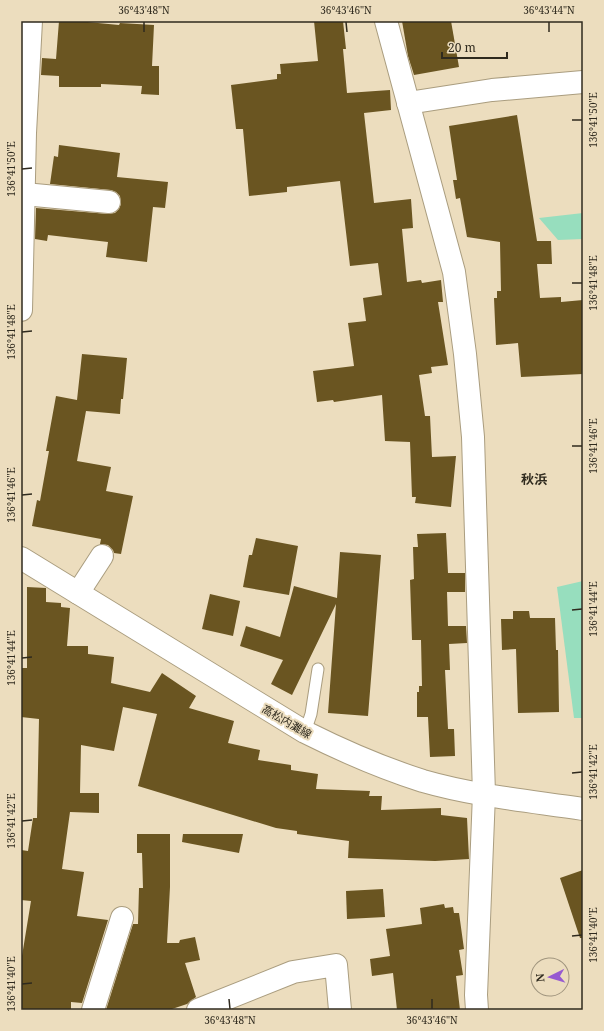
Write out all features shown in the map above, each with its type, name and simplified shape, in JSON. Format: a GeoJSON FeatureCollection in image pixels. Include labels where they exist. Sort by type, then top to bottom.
{"type":"FeatureCollection","features":[{"type":"Feature","properties":{"kind":"street"},"geometry":{"type":"LineString","coordinates":[[21,310],[31,21]]}},
{"type":"Feature","properties":{"kind":"street"},"geometry":{"type":"LineString","coordinates":[[386,21],[454,272],[465,354],[473,437],[484,794],[476,996],[477,1010]]}},
{"type":"Feature","properties":{"kind":"street"},"geometry":{"type":"LineString","coordinates":[[408,103],[492,90],[583,82]]}},
{"type":"Feature","properties":{"kind":"street"},"geometry":{"type":"LineString","coordinates":[[24,194],[109,202]]}},
{"type":"Feature","properties":{"kind":"street"},"geometry":{"type":"LineString","coordinates":[[78,593],[102,556]]}},
{"type":"Feature","properties":{"kind":"street","name":"高松内灘線"},"geometry":{"type":"LineString","coordinates":[[21,558],[305,732],[346,752],[390,770],[425,781],[484,794],[583,809]]}},
{"type":"Feature","properties":{"kind":"street"},"geometry":{"type":"LineString","coordinates":[[94,1010],[122,918]]}},
{"type":"Feature","properties":{"kind":"street"},"geometry":{"type":"LineString","coordinates":[[198,1010],[293,972],[336,965],[340,1010]]}},
{"type":"Feature","properties":{"kind":"lane"},"geometry":{"type":"LineString","coordinates":[[305,732],[311,714],[318,669]]}},
{"type":"Feature","properties":{"kind":"green space"},"geometry":{"type":"Polygon","coordinates":[[[583,213],[583,239],[558,240],[539,218],[583,213]]]}},
{"type":"Feature","properties":{"kind":"green space"},"geometry":{"type":"Polygon","coordinates":[[[583,581],[583,718],[574,718],[557,587],[583,581]]]}},
{"type":"Feature","properties":{"kind":"building"},"geometry":{"type":"Polygon","coordinates":[[[59,21],[119,25],[120,23],[154,25],[152,66],[159,66],[159,95],[141,94],[142,86],[101,84],[101,87],[59,87],[59,76],[41,75],[42,58],[56,59],[59,21]]]}},
{"type":"Feature","properties":{"kind":"building"},"geometry":{"type":"Polygon","coordinates":[[[314,21],[343,21],[346,49],[343,49],[347,93],[390,90],[391,110],[364,113],[374,203],[411,199],[413,228],[402,229],[407,282],[421,280],[422,283],[441,280],[443,302],[438,302],[448,365],[431,367],[432,373],[419,375],[425,416],[430,416],[432,457],[456,456],[451,507],[415,503],[416,497],[412,497],[410,442],[385,441],[382,395],[334,402],[333,400],[317,402],[313,371],[354,366],[348,323],[366,321],[363,298],[382,295],[378,263],[350,266],[340,181],[287,187],[287,192],[249,196],[243,129],[236,129],[231,85],[277,79],[277,74],[281,74],[280,64],[318,61],[314,21]]]}},
{"type":"Feature","properties":{"kind":"building"},"geometry":{"type":"Polygon","coordinates":[[[402,21],[451,21],[459,67],[414,75],[408,56],[402,21]]]}},
{"type":"Feature","properties":{"kind":"building"},"geometry":{"type":"Polygon","coordinates":[[[517,115],[537,241],[551,241],[552,264],[537,264],[540,298],[561,297],[561,302],[583,300],[583,374],[521,377],[518,343],[496,345],[494,298],[497,298],[497,291],[501,291],[500,242],[467,237],[460,198],[456,199],[453,180],[457,180],[449,126],[517,115]]]}},
{"type":"Feature","properties":{"kind":"building"},"geometry":{"type":"Polygon","coordinates":[[[59,145],[120,153],[117,177],[168,182],[165,208],[153,207],[147,262],[106,257],[108,242],[48,235],[47,241],[35,239],[36,208],[108,214],[115,213],[121,204],[120,196],[111,190],[50,184],[54,156],[58,157],[59,145]]]}},
{"type":"Feature","properties":{"kind":"building"},"geometry":{"type":"Polygon","coordinates":[[[82,354],[127,358],[120,414],[86,411],[77,461],[111,467],[106,491],[133,496],[121,554],[114,553],[108,545],[100,544],[101,539],[32,526],[37,500],[40,501],[49,451],[46,451],[56,396],[77,400],[82,354]]]}},
{"type":"Feature","properties":{"kind":"building"},"geometry":{"type":"Polygon","coordinates":[[[446,533],[448,573],[465,573],[465,592],[447,592],[448,626],[466,626],[467,643],[449,644],[450,670],[445,670],[448,729],[454,729],[455,756],[430,757],[428,717],[417,717],[417,692],[419,692],[419,686],[422,686],[421,640],[412,640],[410,580],[414,579],[413,547],[418,547],[417,534],[446,533]]]}},
{"type":"Feature","properties":{"kind":"building"},"geometry":{"type":"Polygon","coordinates":[[[256,538],[298,546],[289,595],[243,587],[249,555],[252,555],[256,538]]]}},
{"type":"Feature","properties":{"kind":"building"},"geometry":{"type":"Polygon","coordinates":[[[340,552],[381,555],[368,716],[328,713],[336,604],[292,695],[271,684],[283,660],[240,646],[246,626],[280,637],[294,586],[337,598],[340,552]]]}},
{"type":"Feature","properties":{"kind":"building"},"geometry":{"type":"Polygon","coordinates":[[[27,587],[46,588],[46,602],[61,603],[61,607],[70,608],[67,646],[88,646],[88,654],[114,657],[111,683],[150,692],[162,673],[196,696],[189,708],[234,721],[228,743],[260,750],[258,760],[291,765],[291,770],[318,774],[316,789],[370,791],[369,796],[382,796],[381,810],[441,808],[441,815],[467,818],[469,859],[435,861],[348,858],[349,841],[297,834],[297,831],[276,828],[138,786],[157,714],[123,707],[114,751],[81,745],[80,793],[99,793],[99,813],[70,812],[62,869],[84,872],[77,916],[108,920],[82,1003],[71,1002],[71,1010],[21,1010],[21,962],[31,901],[21,900],[21,850],[28,851],[33,818],[37,818],[39,719],[21,717],[21,668],[27,668],[27,587]]]}},
{"type":"Feature","properties":{"kind":"building"},"geometry":{"type":"Polygon","coordinates":[[[210,594],[240,601],[233,636],[202,629],[210,594]]]}},
{"type":"Feature","properties":{"kind":"building"},"geometry":{"type":"Polygon","coordinates":[[[513,611],[529,611],[530,618],[555,618],[556,650],[558,650],[559,712],[518,713],[516,649],[502,650],[501,619],[513,619],[513,611]]]}},
{"type":"Feature","properties":{"kind":"building"},"geometry":{"type":"Polygon","coordinates":[[[137,834],[170,834],[170,887],[167,943],[179,943],[180,940],[195,937],[200,960],[185,963],[196,997],[187,1004],[169,1010],[106,1010],[133,924],[138,924],[139,888],[143,888],[142,853],[137,853],[137,834]]]}},
{"type":"Feature","properties":{"kind":"building"},"geometry":{"type":"Polygon","coordinates":[[[183,834],[243,834],[239,853],[182,842],[183,834]]]}},
{"type":"Feature","properties":{"kind":"building"},"geometry":{"type":"Polygon","coordinates":[[[583,870],[583,938],[580,938],[560,878],[583,870]]]}},
{"type":"Feature","properties":{"kind":"building"},"geometry":{"type":"Polygon","coordinates":[[[383,889],[385,917],[347,919],[346,891],[383,889]]]}},
{"type":"Feature","properties":{"kind":"building"},"geometry":{"type":"Polygon","coordinates":[[[444,904],[445,908],[453,907],[454,913],[459,913],[464,949],[459,950],[463,975],[456,976],[460,1010],[397,1010],[393,973],[372,976],[370,959],[390,956],[386,929],[422,924],[420,908],[444,904]]]}},
{"type":"Feature","properties":{"kind":"district","name":"秋浜"},"geometry":{"type":"Point","coordinates":[534,479]}}]}
